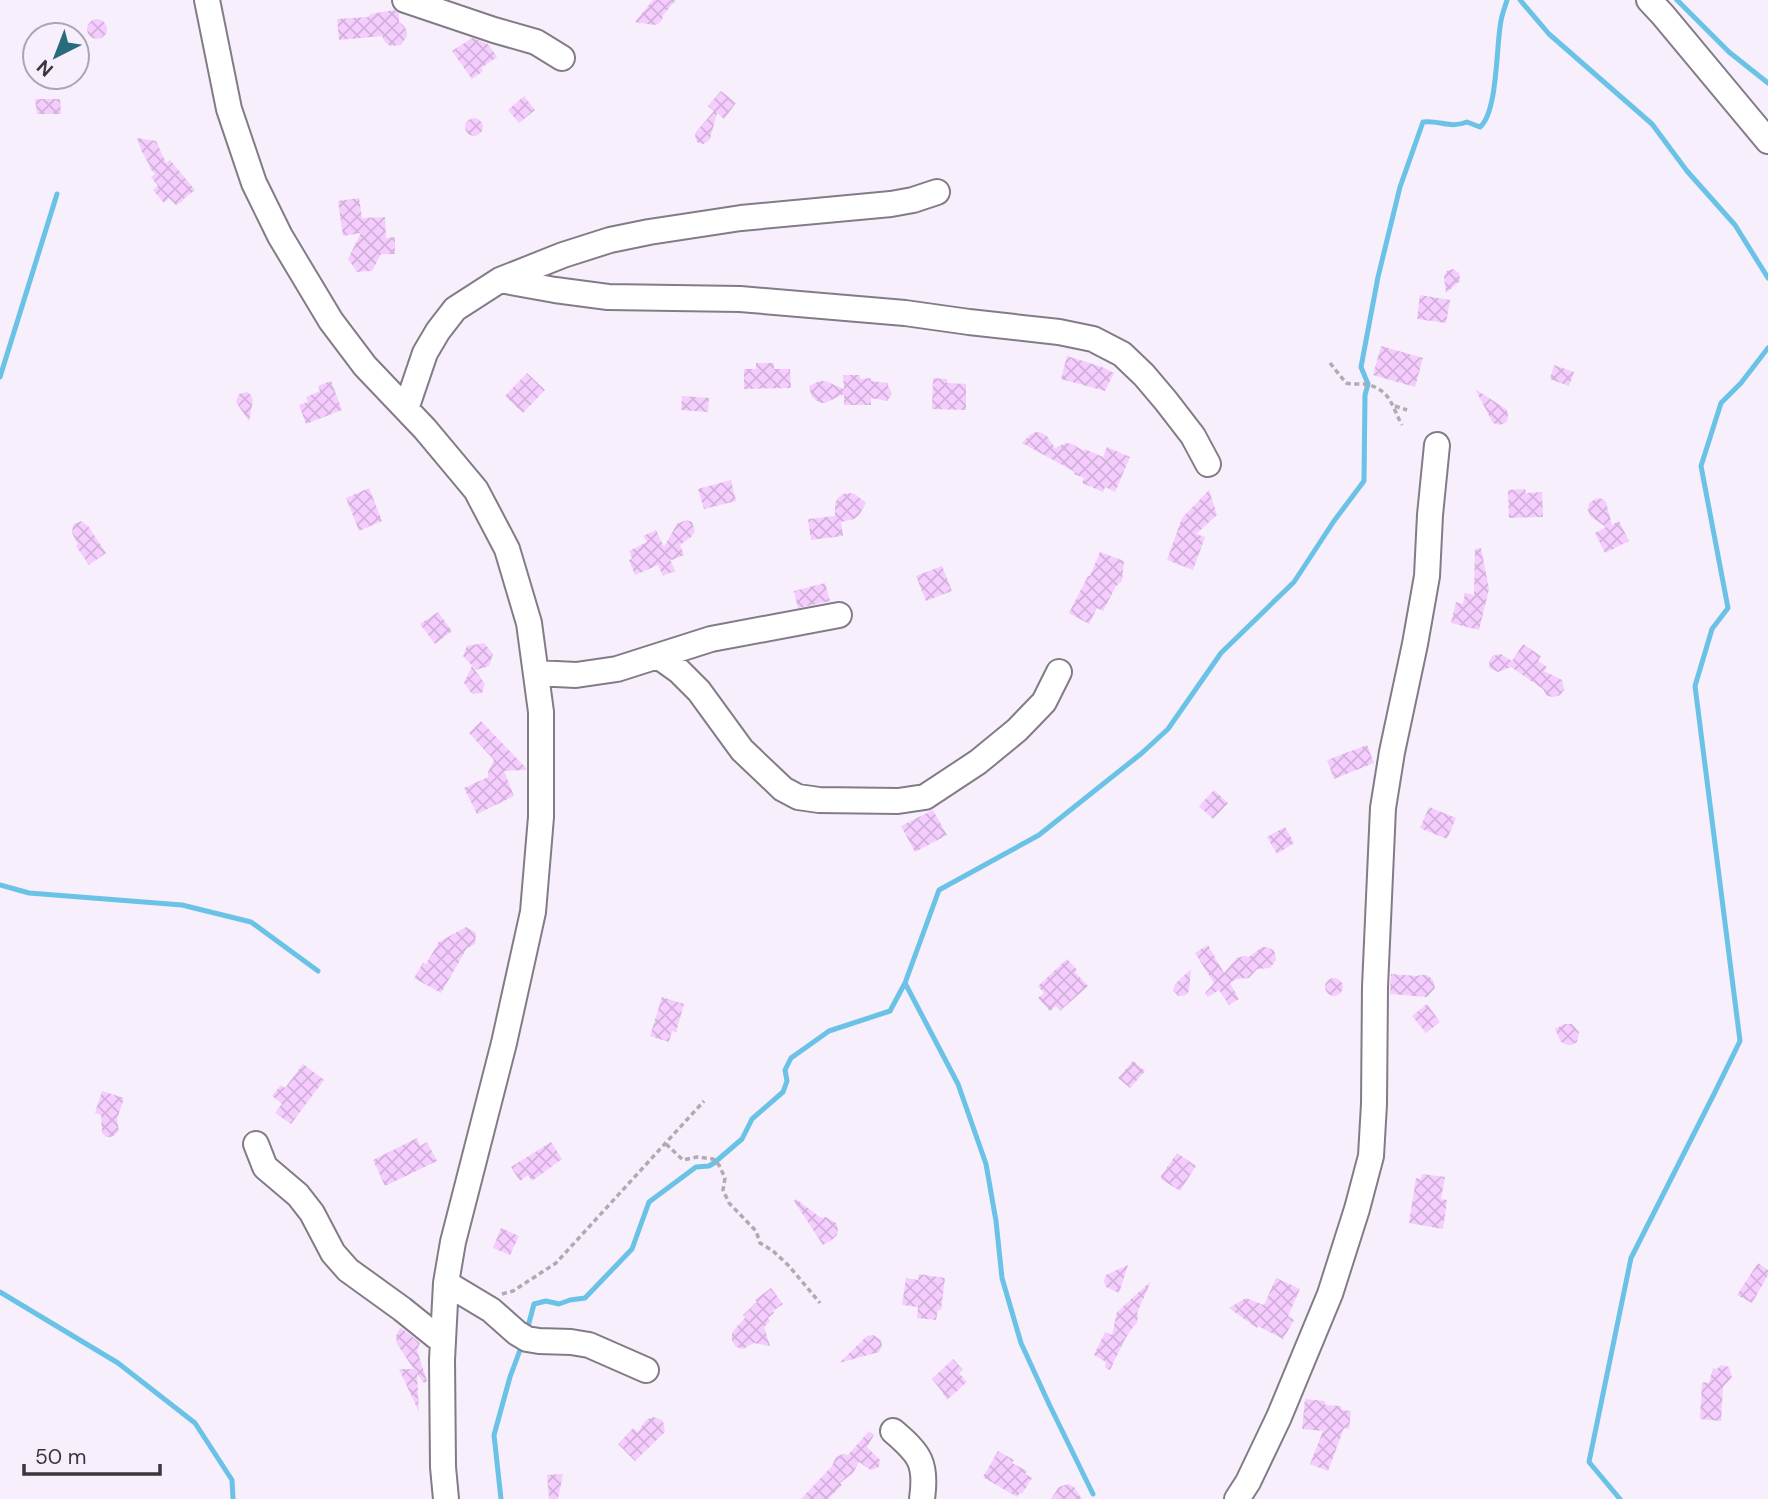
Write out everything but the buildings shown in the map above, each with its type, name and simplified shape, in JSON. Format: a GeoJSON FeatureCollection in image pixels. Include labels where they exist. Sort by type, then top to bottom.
{"type":"FeatureCollection","features":[{"type":"Feature","properties":{"kind":"street"},"geometry":{"type":"LineString","coordinates":[[207,0],[229,109],[254,183],[280,236],[331,321],[365,366],[425,429],[476,490],[508,549],[529,624],[541,712],[541,817],[533,912],[453,1242],[446,1283],[442,1360],[446,1499]]}},
{"type":"Feature","properties":{"kind":"street"},"geometry":{"type":"LineString","coordinates":[[405,0],[536,41],[562,58]]}},
{"type":"Feature","properties":{"kind":"street"},"geometry":{"type":"LineString","coordinates":[[1649,0],[1768,141]]}},
{"type":"Feature","properties":{"kind":"street"},"geometry":{"type":"LineString","coordinates":[[406,408],[425,353],[438,331],[455,309],[500,280],[563,255],[623,237],[741,218],[891,204],[937,192]]}},
{"type":"Feature","properties":{"kind":"street"},"geometry":{"type":"LineString","coordinates":[[500,280],[608,297],[740,299],[905,313],[1059,332],[1093,339],[1122,354],[1144,375],[1193,436],[1208,464]]}},
{"type":"Feature","properties":{"kind":"street"},"geometry":{"type":"LineString","coordinates":[[1237,1499],[1279,1417],[1329,1294],[1371,1156],[1383,808],[1427,576],[1437,445]]}},
{"type":"Feature","properties":{"kind":"street"},"geometry":{"type":"LineString","coordinates":[[536,673],[576,675],[617,669],[711,639],[839,615]]}},
{"type":"Feature","properties":{"kind":"street"},"geometry":{"type":"LineString","coordinates":[[658,656],[679,671],[699,691],[742,750],[766,774],[797,797],[819,800],[898,801],[925,797],[978,762],[1017,730],[1044,702],[1059,672]]}},
{"type":"Feature","properties":{"kind":"street"},"geometry":{"type":"LineString","coordinates":[[256,1144],[265,1167],[298,1195],[312,1213],[333,1252],[348,1270],[443,1342]]}},
{"type":"Feature","properties":{"kind":"street"},"geometry":{"type":"LineString","coordinates":[[446,1283],[491,1310],[527,1339],[589,1345],[646,1370]]}},
{"type":"Feature","properties":{"kind":"street"},"geometry":{"type":"LineString","coordinates":[[893,1431],[919,1458],[923,1470],[922,1499]]}},
{"type":"Feature","properties":{"kind":"path"},"geometry":{"type":"LineString","coordinates":[[1330,363],[1346,383],[1368,384],[1387,396],[1402,425]]}},
{"type":"Feature","properties":{"kind":"path"},"geometry":{"type":"LineString","coordinates":[[1393,405],[1407,410]]}},
{"type":"Feature","properties":{"kind":"path"},"geometry":{"type":"LineString","coordinates":[[477,1301],[513,1291],[556,1263],[704,1101]]}},
{"type":"Feature","properties":{"kind":"path"},"geometry":{"type":"LineString","coordinates":[[666,1144],[683,1160],[697,1157],[713,1159],[719,1165],[725,1178],[723,1190],[729,1203],[756,1231],[760,1243],[789,1266],[820,1303]]}},
{"type":"Feature","properties":{"kind":"waterway"},"geometry":{"type":"LineString","coordinates":[[527,1330],[534,1304],[546,1301],[559,1304],[585,1298],[632,1249],[649,1202],[696,1167],[714,1163],[742,1139],[752,1119],[783,1092],[787,1081],[785,1070],[791,1058],[829,1031],[890,1011],[905,983],[939,890],[1039,835],[1142,753],[1168,729],[1221,653],[1294,582],[1364,481],[1365,395],[1368,384],[1361,367],[1378,277],[1400,187],[1423,122],[1455,125],[1467,122],[1480,127],[1486,119],[1493,93],[1499,32],[1507,0]]}},
{"type":"Feature","properties":{"kind":"waterway"},"geometry":{"type":"LineString","coordinates":[[1520,0],[1549,34],[1652,124],[1687,171],[1735,225],[1768,278]]}},
{"type":"Feature","properties":{"kind":"waterway"},"geometry":{"type":"LineString","coordinates":[[1677,0],[1729,52],[1768,83]]}},
{"type":"Feature","properties":{"kind":"waterway"},"geometry":{"type":"LineString","coordinates":[[0,377],[57,194]]}},
{"type":"Feature","properties":{"kind":"waterway"},"geometry":{"type":"LineString","coordinates":[[1620,1499],[1589,1462],[1631,1258],[1740,1041],[1695,686],[1712,629],[1728,608],[1701,466],[1721,403],[1741,383],[1768,348]]}},
{"type":"Feature","properties":{"kind":"waterway"},"geometry":{"type":"LineString","coordinates":[[0,885],[29,893],[182,905],[251,922],[318,971]]}},
{"type":"Feature","properties":{"kind":"waterway"},"geometry":{"type":"LineString","coordinates":[[905,983],[958,1084],[986,1164],[1002,1278],[1021,1343],[1093,1494]]}},
{"type":"Feature","properties":{"kind":"waterway"},"geometry":{"type":"LineString","coordinates":[[0,1292],[118,1363],[195,1423],[232,1480],[233,1499]]}},
{"type":"Feature","properties":{"kind":"waterway"},"geometry":{"type":"LineString","coordinates":[[501,1499],[494,1435],[523,1342]]}}]}
